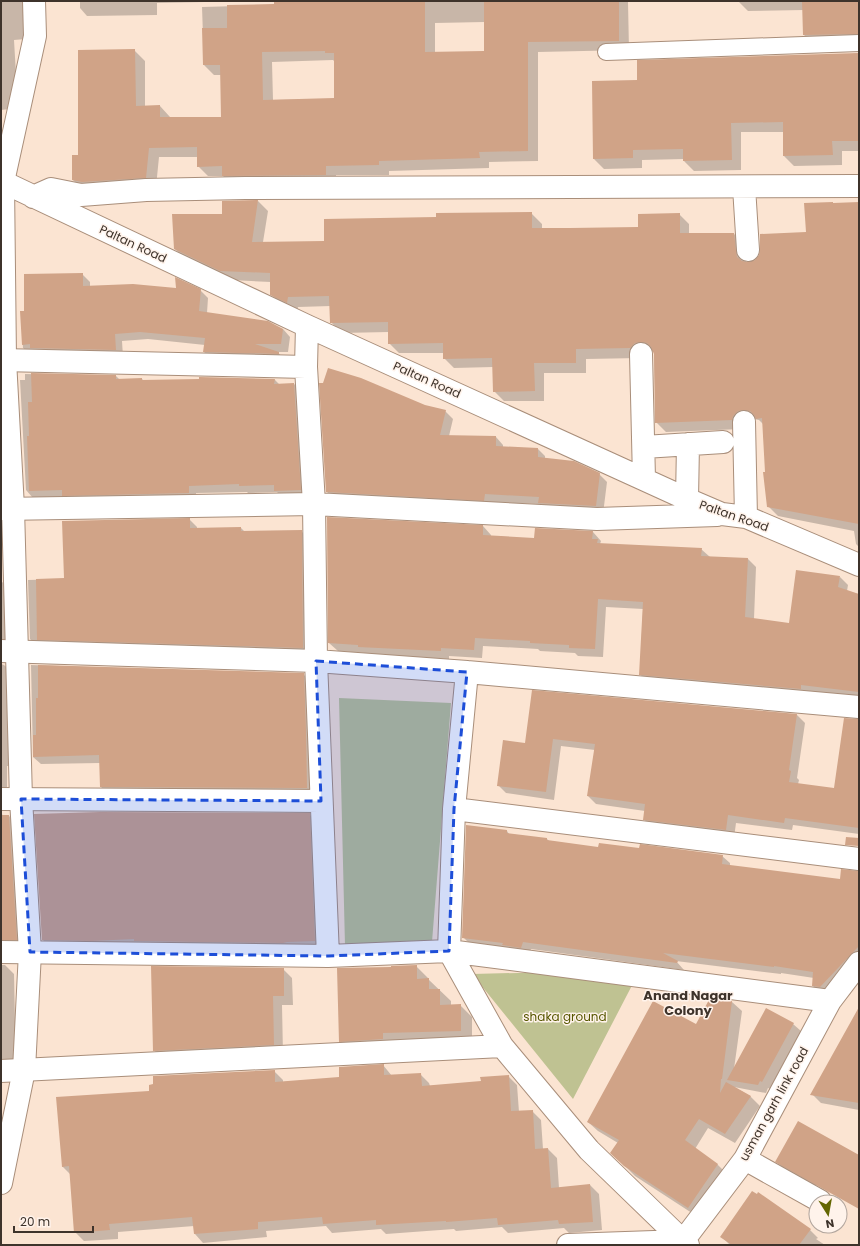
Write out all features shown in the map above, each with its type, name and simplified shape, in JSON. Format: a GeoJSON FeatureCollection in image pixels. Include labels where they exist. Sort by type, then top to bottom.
{"type":"FeatureCollection","features":[{"type":"Feature","properties":{"kind":"street"},"geometry":{"type":"LineString","coordinates":[[1,1183],[24,1070],[30,952],[11,799],[7,509],[3,360],[2,182],[35,36],[34,1]]}},
{"type":"Feature","properties":{"kind":"street","name":"Paltan Road"},"geometry":{"type":"LineString","coordinates":[[2,182],[307,326],[687,499],[722,514],[746,517],[859,566]]}},
{"type":"Feature","properties":{"kind":"street"},"geometry":{"type":"LineString","coordinates":[[33,197],[51,189],[81,195],[146,190],[245,188],[859,186]]}},
{"type":"Feature","properties":{"kind":"street"},"geometry":{"type":"LineString","coordinates":[[744,187],[748,250]]}},
{"type":"Feature","properties":{"kind":"street"},"geometry":{"type":"LineString","coordinates":[[307,326],[306,367],[314,504],[316,661],[328,956]]}},
{"type":"Feature","properties":{"kind":"street"},"geometry":{"type":"LineString","coordinates":[[640,354],[644,479]]}},
{"type":"Feature","properties":{"kind":"street"},"geometry":{"type":"LineString","coordinates":[[3,360],[306,367]]}},
{"type":"Feature","properties":{"kind":"street"},"geometry":{"type":"LineString","coordinates":[[744,422],[746,517]]}},
{"type":"Feature","properties":{"kind":"street"},"geometry":{"type":"LineString","coordinates":[[644,446],[723,442]]}},
{"type":"Feature","properties":{"kind":"street"},"geometry":{"type":"LineString","coordinates":[[687,499],[688,444]]}},
{"type":"Feature","properties":{"kind":"street"},"geometry":{"type":"LineString","coordinates":[[7,509],[314,504],[597,519],[722,514]]}},
{"type":"Feature","properties":{"kind":"street"},"geometry":{"type":"LineString","coordinates":[[9,651],[316,661],[467,672],[859,707]]}},
{"type":"Feature","properties":{"kind":"street"},"geometry":{"type":"LineString","coordinates":[[467,672],[454,810],[449,951],[502,1046],[589,1150],[686,1243]]}},
{"type":"Feature","properties":{"kind":"street"},"geometry":{"type":"LineString","coordinates":[[11,799],[321,801]]}},
{"type":"Feature","properties":{"kind":"street"},"geometry":{"type":"LineString","coordinates":[[454,810],[859,859]]}},
{"type":"Feature","properties":{"kind":"street"},"geometry":{"type":"LineString","coordinates":[[1,952],[328,956],[449,951],[830,1001]]}},
{"type":"Feature","properties":{"kind":"street","name":"usman garh link road"},"geometry":{"type":"LineString","coordinates":[[686,1243],[745,1159],[830,1001],[859,963]]}},
{"type":"Feature","properties":{"kind":"street"},"geometry":{"type":"LineString","coordinates":[[1,1071],[502,1046]]}},
{"type":"Feature","properties":{"kind":"street"},"geometry":{"type":"LineString","coordinates":[[745,1159],[808,1194]]}},
{"type":"Feature","properties":{"kind":"street"},"geometry":{"type":"LineString","coordinates":[[568,1245],[686,1243]]}},
{"type":"Feature","properties":{"kind":"lane"},"geometry":{"type":"LineString","coordinates":[[606,52],[859,43]]}},
{"type":"Feature","properties":{"kind":"highlighted area"},"geometry":{"type":"Polygon","coordinates":[[[316,661],[467,672],[454,809],[449,951],[328,956],[30,952],[21,799],[321,801],[316,661]]]}},
{"type":"Feature","properties":{"kind":"green space"},"geometry":{"type":"Polygon","coordinates":[[[339,698],[451,703],[432,942],[345,946],[339,698]]]}},
{"type":"Feature","properties":{"kind":"green space","name":"shaka ground"},"geometry":{"type":"Polygon","coordinates":[[[640,970],[573,1099],[472,974],[640,970]]]}},
{"type":"Feature","properties":{"kind":"building"},"geometry":{"type":"Polygon","coordinates":[[[274,1],[425,1],[425,52],[484,51],[484,1],[619,1],[619,41],[528,42],[528,151],[479,152],[480,158],[379,161],[379,165],[326,166],[326,175],[222,176],[222,166],[197,167],[197,147],[149,148],[146,178],[82,182],[72,180],[72,155],[78,155],[78,50],[135,49],[136,106],[160,105],[160,117],[221,117],[220,65],[203,65],[202,28],[227,28],[227,5],[274,4],[274,1]],[[325,51],[262,52],[263,100],[334,98],[334,53],[325,53],[325,51]]]}},
{"type":"Feature","properties":{"kind":"building"},"geometry":{"type":"Polygon","coordinates":[[[802,1],[859,1],[859,34],[803,35],[802,1]]]}},
{"type":"Feature","properties":{"kind":"building"},"geometry":{"type":"Polygon","coordinates":[[[859,53],[859,141],[832,141],[833,155],[783,156],[783,122],[731,123],[732,160],[683,161],[683,149],[633,150],[633,158],[593,159],[592,81],[637,80],[637,60],[859,53]]]}},
{"type":"Feature","properties":{"kind":"building"},"geometry":{"type":"Polygon","coordinates":[[[258,200],[252,242],[324,241],[324,219],[436,217],[436,213],[532,212],[532,228],[638,227],[638,214],[680,213],[680,233],[734,233],[737,257],[742,261],[748,262],[755,260],[759,255],[760,234],[806,232],[804,203],[859,202],[859,524],[767,507],[763,472],[765,472],[762,418],[756,419],[750,411],[738,411],[733,416],[732,420],[655,423],[654,354],[651,347],[647,343],[635,343],[630,348],[576,349],[576,363],[534,363],[535,391],[493,392],[492,358],[443,359],[443,343],[388,344],[388,322],[330,323],[329,296],[288,297],[287,303],[270,295],[270,273],[220,271],[174,249],[172,214],[222,214],[222,201],[258,200]]]}},
{"type":"Feature","properties":{"kind":"building"},"geometry":{"type":"Polygon","coordinates":[[[83,273],[83,286],[133,284],[176,288],[175,277],[201,289],[199,311],[268,321],[283,329],[281,344],[255,344],[279,352],[279,354],[203,352],[205,338],[140,332],[115,334],[116,350],[30,348],[30,344],[22,345],[20,311],[24,311],[24,274],[83,273]]]}},
{"type":"Feature","properties":{"kind":"building"},"geometry":{"type":"Polygon","coordinates":[[[328,368],[361,378],[425,405],[446,410],[440,435],[496,436],[496,446],[538,448],[538,457],[574,461],[600,473],[596,506],[538,503],[539,497],[485,494],[484,501],[326,492],[319,383],[323,383],[328,368]]]}},
{"type":"Feature","properties":{"kind":"building"},"geometry":{"type":"Polygon","coordinates":[[[31,373],[116,375],[116,379],[142,378],[142,380],[199,379],[199,377],[275,379],[274,384],[294,383],[301,490],[274,491],[274,485],[239,486],[239,484],[189,486],[189,493],[62,496],[62,490],[29,491],[27,436],[29,436],[28,402],[32,402],[31,373]]]}},
{"type":"Feature","properties":{"kind":"building"},"geometry":{"type":"Polygon","coordinates":[[[327,517],[483,525],[483,535],[534,538],[535,528],[593,531],[592,539],[598,539],[597,543],[702,548],[701,556],[748,558],[745,617],[789,623],[796,570],[840,576],[838,587],[859,594],[859,692],[801,685],[801,689],[639,675],[643,602],[598,599],[595,649],[569,648],[569,645],[530,643],[530,641],[475,638],[474,650],[441,648],[441,651],[358,647],[358,645],[328,643],[327,517]]]}},
{"type":"Feature","properties":{"kind":"building"},"geometry":{"type":"Polygon","coordinates":[[[190,518],[190,528],[241,527],[241,531],[302,530],[303,648],[37,640],[36,579],[64,578],[62,521],[190,518]]]}},
{"type":"Feature","properties":{"kind":"building"},"geometry":{"type":"Polygon","coordinates":[[[38,665],[304,673],[307,788],[100,787],[99,755],[33,757],[33,735],[36,735],[38,665]]]}},
{"type":"Feature","properties":{"kind":"building"},"geometry":{"type":"Polygon","coordinates":[[[532,690],[797,714],[789,770],[791,771],[789,782],[834,788],[844,718],[859,719],[859,828],[785,818],[784,823],[728,815],[726,830],[643,820],[645,804],[587,796],[595,744],[553,739],[546,792],[497,786],[503,740],[525,743],[532,690]]]}},
{"type":"Feature","properties":{"kind":"building"},"geometry":{"type":"Polygon","coordinates":[[[100,812],[310,813],[315,941],[283,943],[134,941],[134,939],[92,941],[42,940],[34,814],[100,812]]]}},
{"type":"Feature","properties":{"kind":"building"},"geometry":{"type":"Polygon","coordinates":[[[1,815],[9,815],[17,940],[1,940],[1,815]]]}},
{"type":"Feature","properties":{"kind":"building"},"geometry":{"type":"Polygon","coordinates":[[[466,825],[507,830],[507,833],[598,847],[599,843],[639,848],[640,844],[723,855],[722,864],[840,879],[841,869],[859,871],[859,946],[820,987],[812,986],[813,972],[774,966],[663,953],[678,961],[677,963],[523,942],[521,948],[502,945],[503,943],[462,938],[466,825]]]}},
{"type":"Feature","properties":{"kind":"building"},"geometry":{"type":"Polygon","coordinates":[[[846,837],[859,838],[859,846],[845,845],[846,837]]]}},
{"type":"Feature","properties":{"kind":"building"},"geometry":{"type":"Polygon","coordinates":[[[417,965],[417,979],[429,978],[429,989],[440,989],[440,1005],[461,1004],[461,1031],[383,1033],[383,1039],[339,1042],[337,968],[417,965]]]}},
{"type":"Feature","properties":{"kind":"building"},"geometry":{"type":"Polygon","coordinates":[[[151,966],[284,968],[284,996],[273,996],[274,1045],[153,1051],[151,966]]]}},
{"type":"Feature","properties":{"kind":"building"},"geometry":{"type":"Polygon","coordinates":[[[710,998],[732,1001],[720,1093],[726,1082],[751,1096],[725,1134],[699,1119],[685,1140],[718,1164],[688,1208],[624,1166],[610,1153],[619,1140],[587,1122],[653,1001],[696,1024],[710,998]]]}},
{"type":"Feature","properties":{"kind":"building"},"geometry":{"type":"Polygon","coordinates":[[[859,1007],[859,1103],[810,1095],[859,1007]]]}},
{"type":"Feature","properties":{"kind":"building"},"geometry":{"type":"Polygon","coordinates":[[[766,1008],[794,1023],[762,1082],[760,1081],[758,1085],[727,1080],[766,1008]]]}},
{"type":"Feature","properties":{"kind":"building"},"geometry":{"type":"Polygon","coordinates":[[[384,1064],[384,1075],[421,1073],[422,1086],[481,1081],[480,1077],[509,1075],[511,1111],[533,1110],[535,1149],[548,1148],[551,1188],[590,1184],[593,1222],[559,1224],[558,1220],[498,1225],[497,1218],[376,1225],[376,1220],[323,1224],[322,1217],[258,1222],[258,1229],[194,1234],[192,1217],[109,1224],[110,1230],[74,1233],[69,1166],[62,1167],[56,1097],[149,1091],[149,1085],[153,1084],[153,1076],[275,1070],[275,1082],[339,1077],[339,1067],[384,1064]]]}},
{"type":"Feature","properties":{"kind":"building"},"geometry":{"type":"Polygon","coordinates":[[[798,1121],[859,1155],[859,1209],[848,1203],[848,1194],[832,1194],[775,1162],[798,1121]]]}},
{"type":"Feature","properties":{"kind":"building"},"geometry":{"type":"Polygon","coordinates":[[[752,1191],[757,1194],[758,1192],[808,1227],[808,1233],[799,1245],[732,1245],[720,1237],[752,1191]]]}},
{"type":"Feature","properties":{"kind":"district","name":"Anand Nagar Colony"},"geometry":{"type":"Point","coordinates":[688,1002]}}]}
